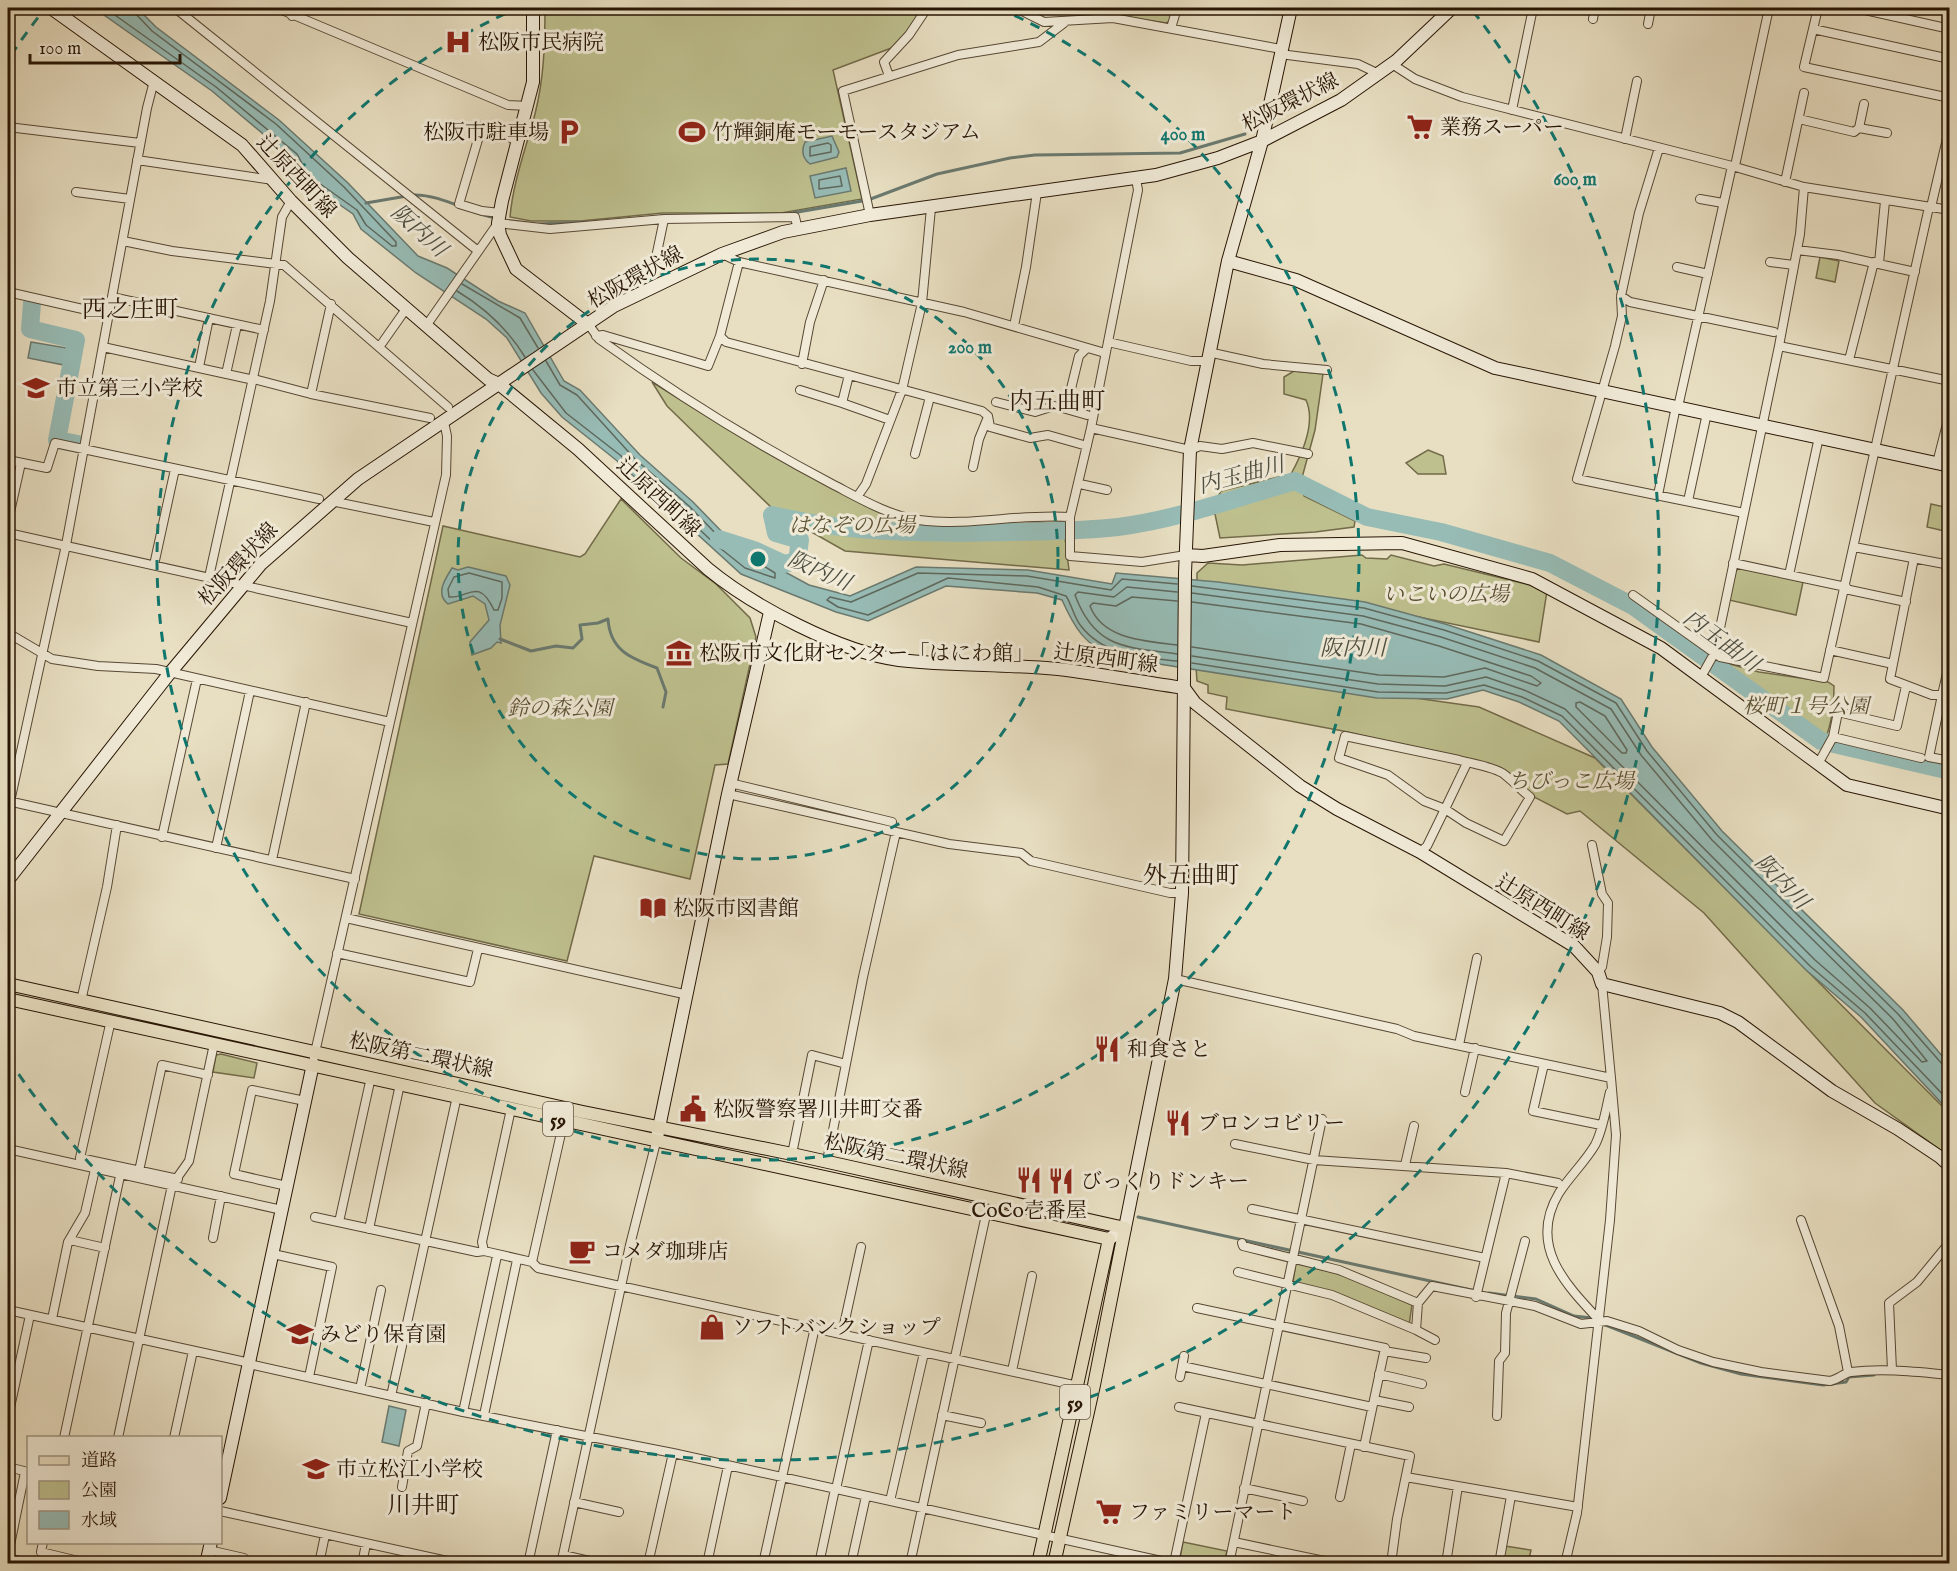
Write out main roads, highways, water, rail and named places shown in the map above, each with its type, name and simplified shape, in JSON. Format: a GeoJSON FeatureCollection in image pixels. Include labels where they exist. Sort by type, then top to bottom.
{"type":"FeatureCollection","features":[{"type":"Feature","properties":{"kind":"main road","name":"松阪第二環状線"},"geometry":{"type":"LineString","coordinates":[[8,984],[314,1058],[827,1161],[1125,1228],[1094,1385],[1054,1563]]}},
{"type":"Feature","properties":{"kind":"main road","name":"松阪第二環状線"},"geometry":{"type":"LineString","coordinates":[[8,999],[214,1044],[314,1058],[400,1084],[656,1142],[987,1210],[1109,1239],[1038,1563]]}},
{"type":"Feature","properties":{"kind":"water","name":"阪内川"},"geometry":{"type":"Polygon","coordinates":[[[94,8],[137,8],[156,27],[279,120],[348,183],[418,256],[447,268],[498,301],[525,313],[564,381],[580,390],[640,455],[693,502],[725,535],[756,556],[809,585],[850,596],[916,567],[1028,570],[1112,584],[1116,573],[1218,582],[1365,602],[1445,624],[1541,655],[1621,699],[1652,747],[1722,831],[1903,1010],[1949,1064],[1949,1111],[1861,1017],[1806,970],[1559,721],[1519,702],[1483,690],[1447,699],[1377,698],[1114,657],[1095,647],[1082,635],[1062,600],[1037,593],[946,586],[868,621],[836,612],[741,574],[616,460],[562,417],[541,393],[507,338],[486,319],[416,273],[361,229],[353,214],[304,180],[293,159],[212,91],[94,8]]]}},
{"type":"Feature","properties":{"kind":"water"},"geometry":{"type":"Polygon","coordinates":[[[832,136],[839,152],[837,157],[810,164],[807,162],[803,154],[805,142],[832,136]]]}},
{"type":"Feature","properties":{"kind":"water"},"geometry":{"type":"Polygon","coordinates":[[[846,168],[851,191],[815,198],[810,176],[846,168]]]}},
{"type":"Feature","properties":{"kind":"water"},"geometry":{"type":"Polygon","coordinates":[[[31,342],[67,348],[64,365],[28,358],[31,342]]]}},
{"type":"Feature","properties":{"kind":"water"},"geometry":{"type":"Polygon","coordinates":[[[468,567],[506,576],[510,585],[500,625],[501,643],[497,642],[491,648],[472,655],[470,642],[489,620],[485,604],[473,596],[448,604],[442,596],[444,582],[452,568],[458,570],[468,567]]]}},
{"type":"Feature","properties":{"kind":"water"},"geometry":{"type":"Polygon","coordinates":[[[389,1406],[406,1410],[399,1446],[382,1442],[389,1406]]]}},
{"type":"Feature","properties":{"kind":"waterway"},"geometry":{"type":"LineString","coordinates":[[792,213],[868,200],[937,174],[1010,158],[1035,155],[1180,153],[1245,134]]}},
{"type":"Feature","properties":{"kind":"waterway"},"geometry":{"type":"LineString","coordinates":[[413,195],[434,197],[496,218]]}},
{"type":"Feature","properties":{"kind":"waterway"},"geometry":{"type":"LineString","coordinates":[[366,203],[407,196]]}},
{"type":"Feature","properties":{"kind":"waterway"},"geometry":{"type":"LineString","coordinates":[[538,224],[585,222]]}},
{"type":"Feature","properties":{"kind":"waterway"},"geometry":{"type":"LineString","coordinates":[[32,303],[30,329],[76,340],[57,440],[78,444]]}},
{"type":"Feature","properties":{"kind":"waterway","name":"内玉曲川"},"geometry":{"type":"LineString","coordinates":[[719,539],[754,550],[784,564],[797,561],[800,540],[776,533],[772,515],[832,526],[922,533],[1092,529],[1163,519],[1295,481],[1367,517],[1441,532],[1550,563],[1633,606],[1821,741],[1950,771]]}},
{"type":"Feature","properties":{"kind":"waterway"},"geometry":{"type":"LineString","coordinates":[[500,639],[531,651],[556,646],[573,648],[582,639],[580,625],[598,623],[608,619],[617,645],[630,656],[657,668],[666,692],[663,707]]}},
{"type":"Feature","properties":{"kind":"waterway"},"geometry":{"type":"LineString","coordinates":[[1138,1217],[1476,1291]]}},
{"type":"Feature","properties":{"kind":"waterway"},"geometry":{"type":"LineString","coordinates":[[1489,1293],[1536,1299],[1574,1316],[1592,1318]]}},
{"type":"Feature","properties":{"kind":"waterway"},"geometry":{"type":"LineString","coordinates":[[1603,1324],[1701,1363],[1741,1374],[1823,1385],[1846,1382],[1849,1377],[1874,1375]]}},
{"type":"Feature","properties":{"kind":"place","name":"松阪市民病院"},"geometry":{"type":"Point","coordinates":[458,42]}},
{"type":"Feature","properties":{"kind":"place","name":"業務スーパー"},"geometry":{"type":"Point","coordinates":[1420,127]}},
{"type":"Feature","properties":{"kind":"place","name":"松阪市駐車場"},"geometry":{"type":"Point","coordinates":[569,132]}},
{"type":"Feature","properties":{"kind":"place","name":"竹輝銅庵モーモースタジアム"},"geometry":{"type":"Point","coordinates":[692,132]}},
{"type":"Feature","properties":{"kind":"place","name":"市立第三小学校"},"geometry":{"type":"Point","coordinates":[36,388]}},
{"type":"Feature","properties":{"kind":"place","name":"松阪市文化財センター「はにわ館」"},"geometry":{"type":"Point","coordinates":[679,653]}},
{"type":"Feature","properties":{"kind":"place","name":"松阪市図書館"},"geometry":{"type":"Point","coordinates":[653,908]}},
{"type":"Feature","properties":{"kind":"place","name":"和食さと"},"geometry":{"type":"Point","coordinates":[1107,1049]}},
{"type":"Feature","properties":{"kind":"place","name":"松阪警察署川井町交番"},"geometry":{"type":"Point","coordinates":[693,1109]}},
{"type":"Feature","properties":{"kind":"place","name":"ブロンコビリー"},"geometry":{"type":"Point","coordinates":[1178,1123]}},
{"type":"Feature","properties":{"kind":"place","name":"CoCo壱番屋"},"geometry":{"type":"Point","coordinates":[1029,1180]}},
{"type":"Feature","properties":{"kind":"place","name":"びっくりドンキー"},"geometry":{"type":"Point","coordinates":[1061,1181]}},
{"type":"Feature","properties":{"kind":"place","name":"コメダ珈琲店"},"geometry":{"type":"Point","coordinates":[582,1251]}},
{"type":"Feature","properties":{"kind":"place","name":"ソフトバンクショップ"},"geometry":{"type":"Point","coordinates":[712,1327]}},
{"type":"Feature","properties":{"kind":"place","name":"みどり保育園"},"geometry":{"type":"Point","coordinates":[300,1334]}},
{"type":"Feature","properties":{"kind":"place","name":"市立松江小学校"},"geometry":{"type":"Point","coordinates":[316,1469]}},
{"type":"Feature","properties":{"kind":"place","name":"ファミリーマート"},"geometry":{"type":"Point","coordinates":[1109,1512]}},
{"type":"Feature","properties":{"kind":"district","name":"西之庄町"},"geometry":{"type":"Point","coordinates":[130,309]}},
{"type":"Feature","properties":{"kind":"district","name":"内五曲町"},"geometry":{"type":"Point","coordinates":[1057,401]}},
{"type":"Feature","properties":{"kind":"district","name":"外五曲町"},"geometry":{"type":"Point","coordinates":[1191,875]}},
{"type":"Feature","properties":{"kind":"district","name":"川井町"},"geometry":{"type":"Point","coordinates":[423,1505]}},
{"type":"Feature","properties":{"kind":"park label","name":"はなぞの広場"},"geometry":{"type":"Point","coordinates":[852,525]}},
{"type":"Feature","properties":{"kind":"park label","name":"いこいの広場"},"geometry":{"type":"Point","coordinates":[1446,594]}},
{"type":"Feature","properties":{"kind":"park label","name":"桜町１号公園"},"geometry":{"type":"Point","coordinates":[1806,706]}},
{"type":"Feature","properties":{"kind":"park label","name":"鈴の森公園"},"geometry":{"type":"Point","coordinates":[560,708]}},
{"type":"Feature","properties":{"kind":"park label","name":"ちびっこ広場"},"geometry":{"type":"Point","coordinates":[1571,781]}}]}
